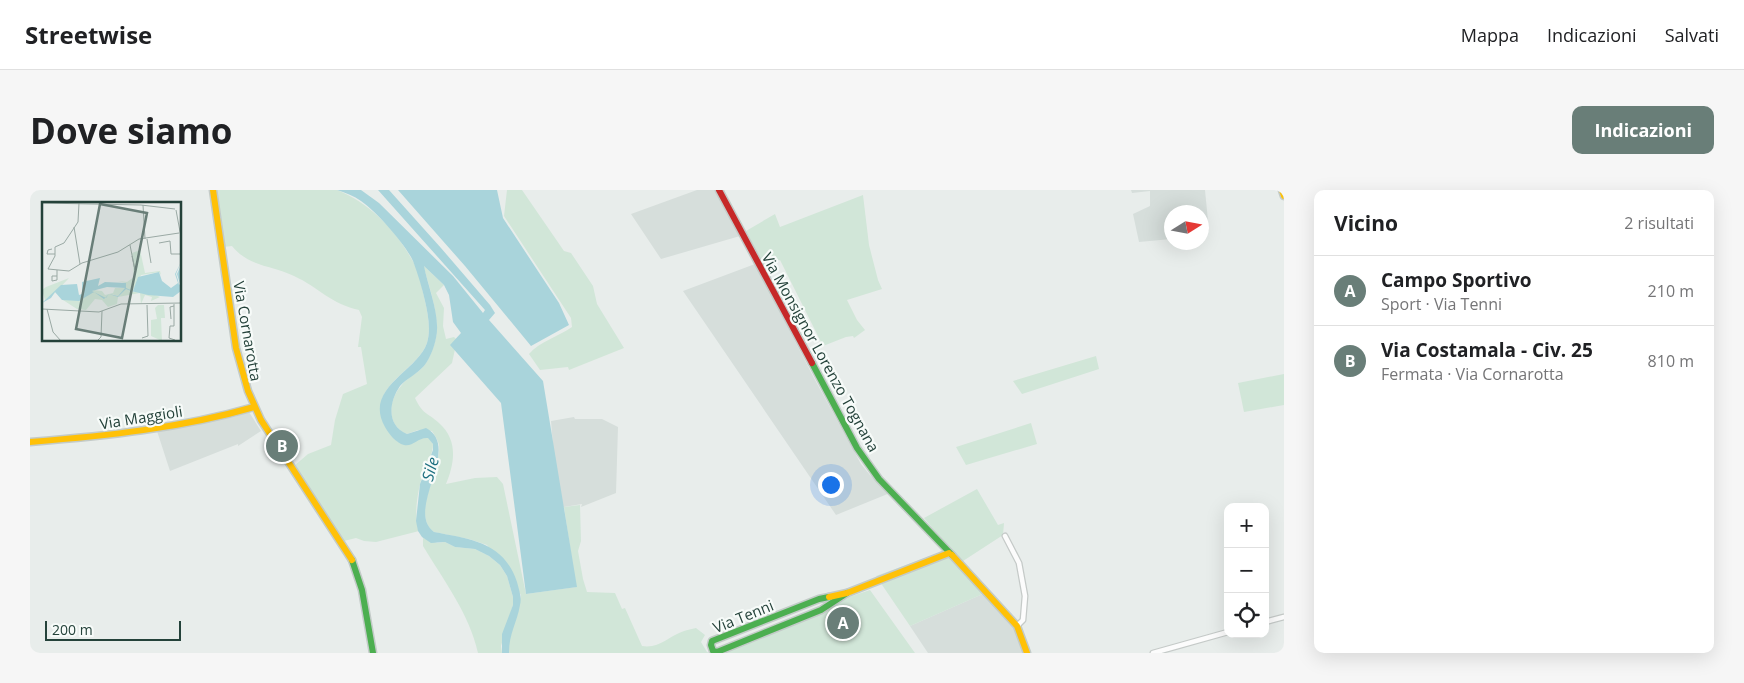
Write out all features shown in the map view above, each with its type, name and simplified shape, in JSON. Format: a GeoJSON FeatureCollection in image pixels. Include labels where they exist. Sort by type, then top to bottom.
{"type":"FeatureCollection","features":[{"type":"Feature","properties":{"kind":"street","name":"Via Cornarotta"},"geometry":{"type":"LineString","coordinates":[[213,190],[240,370],[244,384],[254,407],[351,558],[362,590],[373,653]]}},
{"type":"Feature","properties":{"kind":"street","name":"Via Monsignor Lorenzo Tognana"},"geometry":{"type":"LineString","coordinates":[[719,190],[857,448],[879,479],[1003,609],[1017,626],[1027,653]]}},
{"type":"Feature","properties":{"kind":"street","name":"Via Maggioli"},"geometry":{"type":"LineString","coordinates":[[30,442],[103,436],[220,417],[254,407]]}},
{"type":"Feature","properties":{"kind":"street"},"geometry":{"type":"LineString","coordinates":[[1005,536],[1019,562],[1024,596],[1023,620],[1017,626]]}},
{"type":"Feature","properties":{"kind":"street","name":"Via Tenni"},"geometry":{"type":"LineString","coordinates":[[847,593],[821,610],[717,652],[713,651],[712,641],[826,598],[847,593],[949,553]]}},
{"type":"Feature","properties":{"kind":"street"},"geometry":{"type":"LineString","coordinates":[[826,598],[828,605]]}},
{"type":"Feature","properties":{"kind":"street"},"geometry":{"type":"LineString","coordinates":[[1269,621],[1284,618]]}},
{"type":"Feature","properties":{"kind":"street"},"geometry":{"type":"LineString","coordinates":[[1153,653],[1224,633]]}},
{"type":"Feature","properties":{"kind":"shaded area"},"geometry":{"type":"Polygon","coordinates":[[[697,190],[715,190],[740,236],[661,259],[631,214],[697,190]]]}},
{"type":"Feature","properties":{"kind":"shaded area"},"geometry":{"type":"Polygon","coordinates":[[[1131,190],[1205,190],[1206,205],[1164,205],[1164,240],[1139,242],[1133,214],[1150,206],[1150,191],[1132,193],[1131,190]]]}},
{"type":"Feature","properties":{"kind":"shaded area"},"geometry":{"type":"Polygon","coordinates":[[[755,264],[861,464],[890,493],[836,515],[683,291],[755,264]]]}},
{"type":"Feature","properties":{"kind":"shaded area"},"geometry":{"type":"Polygon","coordinates":[[[249,412],[261,431],[238,446],[238,444],[170,471],[157,431],[234,417],[249,412]]]}},
{"type":"Feature","properties":{"kind":"shaded area"},"geometry":{"type":"Polygon","coordinates":[[[574,417],[575,419],[602,419],[618,427],[616,493],[581,507],[582,504],[558,508],[551,421],[574,417]]]}},
{"type":"Feature","properties":{"kind":"shaded area"},"geometry":{"type":"Polygon","coordinates":[[[985,593],[1014,626],[1025,653],[928,653],[910,626],[985,593]]]}},
{"type":"Feature","properties":{"kind":"green space"},"geometry":{"type":"Polygon","coordinates":[[[215,190],[337,190],[360,202],[380,218],[397,237],[414,263],[429,322],[427,343],[422,353],[388,388],[380,408],[386,427],[398,442],[429,438],[433,444],[418,495],[416,518],[419,531],[376,542],[356,538],[344,541],[294,466],[308,454],[331,445],[335,420],[343,394],[367,384],[361,347],[358,347],[362,317],[359,310],[332,300],[303,280],[253,262],[232,246],[223,247],[215,190]]]}},
{"type":"Feature","properties":{"kind":"green space"},"geometry":{"type":"Polygon","coordinates":[[[507,190],[522,190],[564,251],[571,253],[593,286],[597,304],[624,348],[569,370],[568,367],[540,370],[529,354],[544,342],[572,327],[571,318],[504,216],[507,190]]]}},
{"type":"Feature","properties":{"kind":"green space"},"geometry":{"type":"Polygon","coordinates":[[[863,195],[869,245],[882,289],[847,300],[857,320],[865,330],[854,338],[853,336],[846,337],[823,346],[780,260],[764,265],[746,231],[775,214],[780,227],[863,195]]]}},
{"type":"Feature","properties":{"kind":"green space"},"geometry":{"type":"Polygon","coordinates":[[[423,265],[444,285],[436,293],[444,308],[443,326],[446,339],[454,337],[457,340],[452,363],[415,398],[423,410],[445,430],[452,444],[453,460],[446,484],[475,478],[497,477],[503,484],[526,594],[576,587],[564,507],[580,505],[581,541],[578,551],[587,592],[615,593],[622,609],[625,608],[642,646],[654,646],[679,633],[696,628],[705,635],[701,642],[707,652],[711,653],[509,653],[509,640],[521,595],[487,545],[469,539],[434,532],[427,524],[425,514],[426,503],[439,455],[439,443],[432,431],[418,430],[407,434],[395,425],[392,419],[393,399],[403,383],[424,366],[432,352],[436,337],[435,311],[423,265]]]}},
{"type":"Feature","properties":{"kind":"green space"},"geometry":{"type":"Polygon","coordinates":[[[1096,356],[1099,369],[1022,394],[1013,381],[1096,356]]]}},
{"type":"Feature","properties":{"kind":"green space"},"geometry":{"type":"Polygon","coordinates":[[[1284,374],[1284,405],[1244,412],[1238,383],[1284,374]]]}},
{"type":"Feature","properties":{"kind":"green space"},"geometry":{"type":"Polygon","coordinates":[[[1031,423],[1037,444],[966,465],[956,447],[1031,423]]]}},
{"type":"Feature","properties":{"kind":"green space"},"geometry":{"type":"Polygon","coordinates":[[[977,489],[998,525],[1004,523],[1003,535],[963,561],[924,518],[977,489]]]}},
{"type":"Feature","properties":{"kind":"green space"},"geometry":{"type":"Polygon","coordinates":[[[423,538],[437,543],[445,542],[455,547],[475,549],[489,556],[500,565],[507,576],[513,597],[513,605],[501,646],[502,653],[478,653],[469,624],[423,546],[423,538]]]}},
{"type":"Feature","properties":{"kind":"green space"},"geometry":{"type":"Polygon","coordinates":[[[944,551],[985,593],[910,626],[876,576],[944,551]]]}},
{"type":"Feature","properties":{"kind":"green space"},"geometry":{"type":"Polygon","coordinates":[[[870,590],[915,653],[721,653],[834,602],[870,590]]]}},
{"type":"Feature","properties":{"kind":"water","name":"Sile"},"geometry":{"type":"Polygon","coordinates":[[[337,190],[361,190],[379,203],[453,276],[483,313],[485,310],[378,190],[389,190],[490,305],[495,313],[489,320],[543,381],[577,587],[526,594],[501,403],[450,345],[461,333],[453,322],[449,295],[444,285],[424,266],[437,321],[436,338],[424,366],[402,383],[396,392],[392,406],[393,419],[400,430],[407,434],[426,428],[436,437],[439,450],[437,464],[425,509],[427,522],[434,532],[473,540],[495,550],[504,558],[511,569],[517,582],[521,599],[510,640],[509,653],[502,653],[502,634],[513,605],[513,597],[507,576],[500,565],[489,556],[475,549],[455,547],[445,542],[431,543],[422,537],[418,531],[416,521],[420,484],[433,450],[433,444],[428,438],[407,445],[398,442],[385,427],[380,413],[381,402],[386,391],[413,363],[427,343],[429,327],[427,311],[415,266],[404,246],[374,212],[358,199],[337,190]]]}},
{"type":"Feature","properties":{"kind":"water"},"geometry":{"type":"Polygon","coordinates":[[[398,190],[497,190],[503,218],[559,303],[569,325],[531,346],[465,266],[398,190]]]}},
{"type":"Feature","properties":{"kind":"traffic: fast"},"geometry":{"type":"LineString","coordinates":[[812,363],[857,448],[879,479],[952,555]]}},
{"type":"Feature","properties":{"kind":"traffic: fast"},"geometry":{"type":"LineString","coordinates":[[352,560],[362,590],[373,653]]}},
{"type":"Feature","properties":{"kind":"traffic: fast"},"geometry":{"type":"LineString","coordinates":[[829,597],[819,599],[712,641],[713,651],[717,652],[821,610],[847,593]]}},
{"type":"Feature","properties":{"kind":"traffic: slow"},"geometry":{"type":"LineString","coordinates":[[213,190],[236,348],[248,391],[261,420],[352,560]]}},
{"type":"Feature","properties":{"kind":"traffic: slow"},"geometry":{"type":"LineString","coordinates":[[1282,190],[1284,196]]}},
{"type":"Feature","properties":{"kind":"traffic: slow"},"geometry":{"type":"LineString","coordinates":[[30,442],[171,426],[254,407]]}},
{"type":"Feature","properties":{"kind":"traffic: slow"},"geometry":{"type":"LineString","coordinates":[[829,597],[847,593],[949,553]]}},
{"type":"Feature","properties":{"kind":"traffic: slow"},"geometry":{"type":"LineString","coordinates":[[952,555],[1017,626],[1027,653]]}},
{"type":"Feature","properties":{"kind":"traffic: jam"},"geometry":{"type":"LineString","coordinates":[[719,190],[812,363]]}},
{"type":"Feature","properties":{"kind":"place","name":"Via Costamala - Civ. 25"},"geometry":{"type":"Point","coordinates":[282,446]}},
{"type":"Feature","properties":{"kind":"place","name":"Campo Sportivo"},"geometry":{"type":"Point","coordinates":[843,623]}}]}
